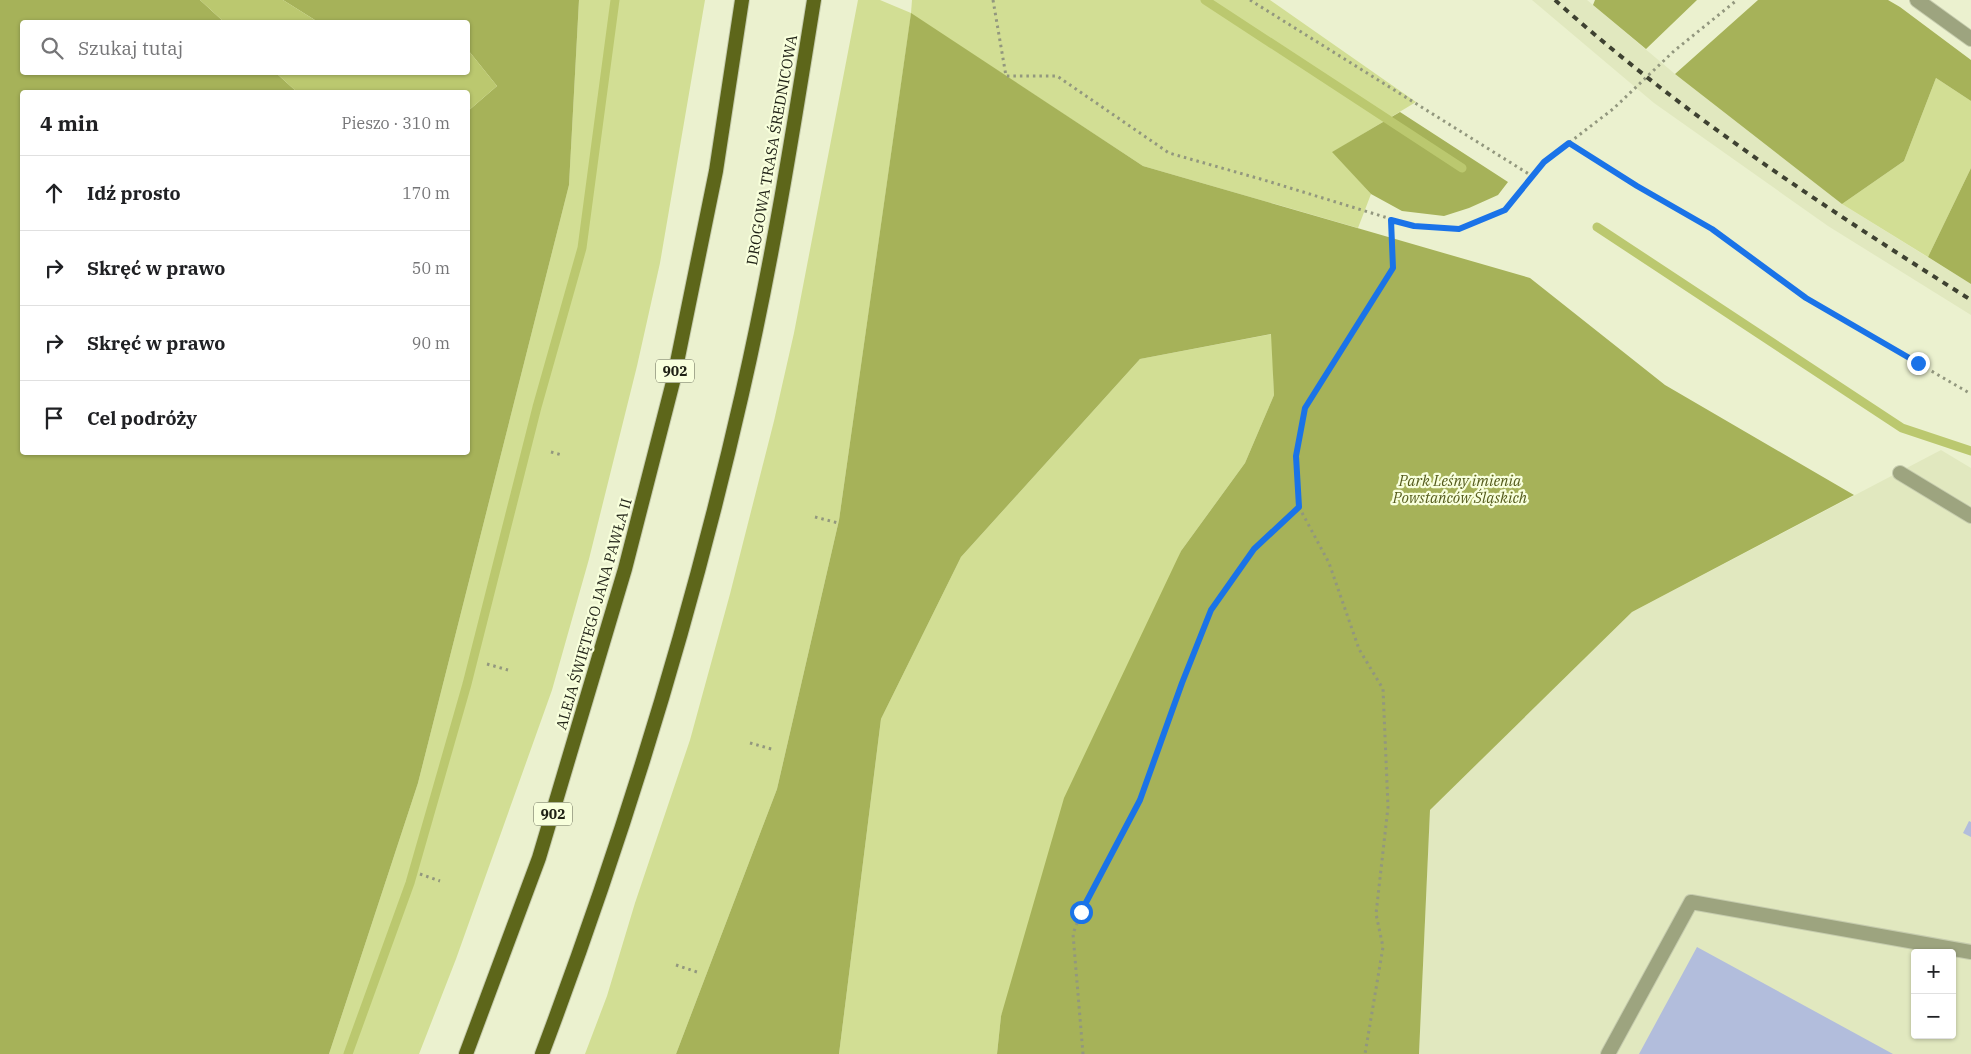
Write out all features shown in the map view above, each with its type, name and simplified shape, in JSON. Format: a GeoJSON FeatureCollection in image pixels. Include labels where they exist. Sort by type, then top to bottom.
{"type":"FeatureCollection","features":[{"type":"Feature","properties":{"kind":"main road","name":"ALEJA ŚWIĘTEGO JANA PAWŁA II"},"geometry":{"type":"LineString","coordinates":[[466,1054],[540,858],[625,569],[673,382],[716,171],[742,0]]}},
{"type":"Feature","properties":{"kind":"main road","name":"DROGOWA TRASA ŚREDNICOWA"},"geometry":{"type":"LineString","coordinates":[[542,1054],[566,990],[655,726],[696,582],[742,394],[761,306],[787,169],[814,0]]}},
{"type":"Feature","properties":{"kind":"street"},"geometry":{"type":"LineString","coordinates":[[1917,0],[1971,39]]}},
{"type":"Feature","properties":{"kind":"street"},"geometry":{"type":"LineString","coordinates":[[1900,473],[1971,516]]}},
{"type":"Feature","properties":{"kind":"street"},"geometry":{"type":"LineString","coordinates":[[1608,1054],[1691,902],[1971,952]]}},
{"type":"Feature","properties":{"kind":"path"},"geometry":{"type":"LineString","coordinates":[[992,0],[1006,76],[1057,76],[1169,153],[1264,180],[1391,220],[1414,226],[1459,229],[1505,210],[1544,162],[1613,109],[1674,51],[1737,0]]}},
{"type":"Feature","properties":{"kind":"path"},"geometry":{"type":"LineString","coordinates":[[1250,0],[1532,176]]}},
{"type":"Feature","properties":{"kind":"path"},"geometry":{"type":"LineString","coordinates":[[1569,143],[1637,186],[1712,229],[1806,298],[1971,394]]}},
{"type":"Feature","properties":{"kind":"path"},"geometry":{"type":"LineString","coordinates":[[1365,1054],[1383,947],[1376,914],[1388,807],[1383,690],[1359,649],[1329,563],[1299,507],[1296,456],[1305,408],[1393,268],[1391,220]]}},
{"type":"Feature","properties":{"kind":"path"},"geometry":{"type":"LineString","coordinates":[[551,452],[562,455]]}},
{"type":"Feature","properties":{"kind":"path"},"geometry":{"type":"LineString","coordinates":[[1083,1054],[1073,934],[1081,912],[1140,800],[1182,683],[1211,610],[1254,549],[1299,507]]}},
{"type":"Feature","properties":{"kind":"path"},"geometry":{"type":"LineString","coordinates":[[815,517],[838,523]]}},
{"type":"Feature","properties":{"kind":"path"},"geometry":{"type":"LineString","coordinates":[[487,664],[508,670]]}},
{"type":"Feature","properties":{"kind":"path"},"geometry":{"type":"LineString","coordinates":[[750,743],[775,750]]}},
{"type":"Feature","properties":{"kind":"path"},"geometry":{"type":"LineString","coordinates":[[420,874],[440,881]]}},
{"type":"Feature","properties":{"kind":"path"},"geometry":{"type":"LineString","coordinates":[[676,965],[697,972]]}},
{"type":"Feature","properties":{"kind":"shaded area"},"geometry":{"type":"Polygon","coordinates":[[[200,0],[283,0],[315,20],[222,20],[200,0]]]}},
{"type":"Feature","properties":{"kind":"shaded area"},"geometry":{"type":"Polygon","coordinates":[[[579,0],[705,0],[660,263],[637,366],[589,559],[552,690],[456,959],[419,1054],[329,1054],[418,783],[569,185],[579,0]]]}},
{"type":"Feature","properties":{"kind":"shaded area"},"geometry":{"type":"Polygon","coordinates":[[[858,0],[880,0],[911,13],[912,0],[1270,0],[1416,102],[1333,152],[1371,194],[1358,228],[1143,166],[911,14],[839,520],[777,789],[676,1054],[585,1054],[607,996],[635,903],[690,740],[730,594],[774,421],[794,333],[858,0]]]}},
{"type":"Feature","properties":{"kind":"shaded area"},"geometry":{"type":"Polygon","coordinates":[[[1532,0],[1587,0],[1675,74],[1842,204],[1971,284],[1971,315],[1828,226],[1654,103],[1532,0]]]}},
{"type":"Feature","properties":{"kind":"shaded area"},"geometry":{"type":"Polygon","coordinates":[[[470,52],[497,86],[470,109],[470,90],[295,90],[278,75],[470,75],[470,52]]]}},
{"type":"Feature","properties":{"kind":"shaded area"},"geometry":{"type":"Polygon","coordinates":[[[1936,78],[1971,101],[1971,168],[1928,257],[1842,204],[1904,161],[1936,78]]]}},
{"type":"Feature","properties":{"kind":"shaded area"},"geometry":{"type":"Polygon","coordinates":[[[1272,334],[1274,395],[1245,463],[1181,551],[1001,1016],[997,1054],[839,1054],[881,719],[961,557],[1140,359],[1272,334]]]}},
{"type":"Feature","properties":{"kind":"shaded area"},"geometry":{"type":"Polygon","coordinates":[[[1941,450],[1971,468],[1971,1054],[1419,1054],[1430,810],[1632,612],[1941,450]]]}},
{"type":"Feature","properties":{"kind":"green space"},"geometry":{"type":"Polygon","coordinates":[[[0,0],[200,0],[222,20],[20,20],[20,75],[278,75],[295,90],[20,90],[20,455],[470,455],[470,109],[497,86],[470,52],[470,20],[315,20],[283,0],[579,0],[569,185],[418,783],[329,1054],[0,1054],[0,0]]]}},
{"type":"Feature","properties":{"kind":"green space"},"geometry":{"type":"Polygon","coordinates":[[[1595,0],[1697,0],[1646,49],[1593,5],[1595,0]]]}},
{"type":"Feature","properties":{"kind":"green space"},"geometry":{"type":"Polygon","coordinates":[[[1758,0],[1888,0],[1971,60],[1971,101],[1936,78],[1904,161],[1842,204],[1675,74],[1758,0]]]}},
{"type":"Feature","properties":{"kind":"green space","name":"Park Leśny imienia Powstańców Śląskich"},"geometry":{"type":"Polygon","coordinates":[[[911,13],[1143,166],[1530,278],[1665,385],[1854,495],[1632,612],[1430,810],[1419,1054],[997,1054],[1001,1016],[1064,798],[1181,551],[1245,463],[1274,395],[1271,334],[1140,359],[961,557],[881,719],[839,1054],[676,1054],[777,789],[839,520],[911,13]]]}},
{"type":"Feature","properties":{"kind":"green space"},"geometry":{"type":"Polygon","coordinates":[[[1400,112],[1508,182],[1498,195],[1469,208],[1444,216],[1402,211],[1371,194],[1332,152],[1400,112]]]}},
{"type":"Feature","properties":{"kind":"green space"},"geometry":{"type":"Polygon","coordinates":[[[1971,168],[1971,284],[1928,257],[1971,168]]]}},
{"type":"Feature","properties":{"kind":"building"},"geometry":{"type":"Polygon","coordinates":[[[1969,821],[1971,822],[1971,837],[1963,833],[1969,821]]]}},
{"type":"Feature","properties":{"kind":"building"},"geometry":{"type":"Polygon","coordinates":[[[1697,947],[1893,1054],[1639,1054],[1697,947]]]}},
{"type":"Feature","properties":{"kind":"waterway"},"geometry":{"type":"LineString","coordinates":[[348,1054],[410,883],[467,684],[537,407],[582,248],[615,0]]}},
{"type":"Feature","properties":{"kind":"waterway"},"geometry":{"type":"LineString","coordinates":[[1205,0],[1462,168]]}},
{"type":"Feature","properties":{"kind":"waterway"},"geometry":{"type":"LineString","coordinates":[[1597,227],[1902,428],[1971,451]]}},
{"type":"Feature","properties":{"kind":"railway"},"geometry":{"type":"LineString","coordinates":[[1555,0],[1603,42],[1704,121],[1863,231],[1971,300]]}},
{"type":"Feature","properties":{"kind":"route"},"geometry":{"type":"LineString","coordinates":[[1081,912],[1140,800],[1182,683],[1211,610],[1254,549],[1299,507],[1296,456],[1305,408],[1393,268],[1391,220],[1414,226],[1459,229],[1505,210],[1544,162],[1569,143],[1637,186],[1712,229],[1806,298],[1918,363]]}}]}
